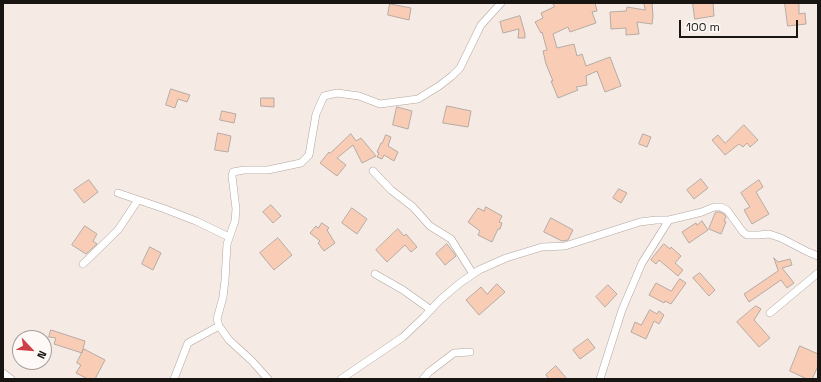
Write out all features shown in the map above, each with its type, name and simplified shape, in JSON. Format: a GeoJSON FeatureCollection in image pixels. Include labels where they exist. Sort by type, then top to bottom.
{"type":"FeatureCollection","features":[{"type":"Feature","properties":{"kind":"street"},"geometry":{"type":"LineString","coordinates":[[268,379],[252,361],[229,340],[219,326],[217,319],[223,297],[227,244],[235,221],[236,209],[232,176],[233,172],[244,170],[268,170],[301,163],[309,155],[316,114],[324,96],[337,93],[359,96],[380,104],[418,99],[439,86],[460,68],[481,25],[500,3]]}},
{"type":"Feature","properties":{"kind":"street"},"geometry":{"type":"LineString","coordinates":[[373,171],[391,190],[413,207],[430,226],[451,239],[473,274]]}},
{"type":"Feature","properties":{"kind":"street"},"geometry":{"type":"LineString","coordinates":[[118,193],[184,216],[229,237]]}},
{"type":"Feature","properties":{"kind":"street"},"geometry":{"type":"LineString","coordinates":[[83,264],[118,230],[138,200]]}},
{"type":"Feature","properties":{"kind":"street"},"geometry":{"type":"LineString","coordinates":[[341,379],[403,337],[460,282],[479,270],[506,258],[542,247],[565,246],[640,222],[669,220],[702,212],[714,207],[721,207],[727,210],[742,232],[747,235],[759,236],[769,234],[781,238],[818,256]]}},
{"type":"Feature","properties":{"kind":"street"},"geometry":{"type":"LineString","coordinates":[[600,379],[622,310],[642,263],[669,220]]}},
{"type":"Feature","properties":{"kind":"street"},"geometry":{"type":"LineString","coordinates":[[770,314],[818,273]]}},
{"type":"Feature","properties":{"kind":"street"},"geometry":{"type":"LineString","coordinates":[[375,274],[403,290],[430,310]]}},
{"type":"Feature","properties":{"kind":"street"},"geometry":{"type":"LineString","coordinates":[[174,379],[188,343],[219,326]]}},
{"type":"Feature","properties":{"kind":"street"},"geometry":{"type":"LineString","coordinates":[[423,379],[428,372],[454,353],[470,352]]}},
{"type":"Feature","properties":{"kind":"street"},"geometry":{"type":"LineString","coordinates":[[3,373],[11,379]]}},
{"type":"Feature","properties":{"kind":"building"},"geometry":{"type":"Polygon","coordinates":[[[553,3],[595,3],[597,11],[592,12],[596,23],[570,32],[568,27],[553,34],[557,48],[574,44],[577,56],[582,54],[586,66],[610,57],[621,86],[605,92],[597,71],[586,76],[587,85],[576,87],[578,90],[558,98],[546,64],[543,51],[547,50],[542,32],[541,33],[535,22],[543,18],[541,13],[554,7],[553,3]]]}},
{"type":"Feature","properties":{"kind":"building"},"geometry":{"type":"Polygon","coordinates":[[[644,3],[652,3],[652,24],[637,22],[639,34],[626,35],[626,28],[611,29],[610,12],[626,11],[627,7],[645,10],[644,3]]]}},
{"type":"Feature","properties":{"kind":"building"},"geometry":{"type":"Polygon","coordinates":[[[693,3],[713,3],[714,16],[695,19],[693,3]]]}},
{"type":"Feature","properties":{"kind":"building"},"geometry":{"type":"Polygon","coordinates":[[[785,3],[799,3],[799,14],[805,13],[806,24],[788,26],[785,3]]]}},
{"type":"Feature","properties":{"kind":"building"},"geometry":{"type":"Polygon","coordinates":[[[390,4],[411,8],[409,20],[388,15],[390,4]]]}},
{"type":"Feature","properties":{"kind":"building"},"geometry":{"type":"Polygon","coordinates":[[[520,16],[525,38],[518,38],[519,29],[503,33],[500,22],[520,16]]]}},
{"type":"Feature","properties":{"kind":"building"},"geometry":{"type":"Polygon","coordinates":[[[171,89],[190,95],[187,102],[178,99],[175,108],[166,105],[171,89]]]}},
{"type":"Feature","properties":{"kind":"building"},"geometry":{"type":"Polygon","coordinates":[[[261,98],[274,98],[274,107],[261,106],[261,98]]]}},
{"type":"Feature","properties":{"kind":"building"},"geometry":{"type":"Polygon","coordinates":[[[447,106],[471,111],[468,127],[443,123],[447,106]]]}},
{"type":"Feature","properties":{"kind":"building"},"geometry":{"type":"Polygon","coordinates":[[[397,107],[412,111],[408,129],[393,125],[397,107]]]}},
{"type":"Feature","properties":{"kind":"building"},"geometry":{"type":"Polygon","coordinates":[[[222,111],[236,114],[234,123],[220,120],[222,111]]]}},
{"type":"Feature","properties":{"kind":"building"},"geometry":{"type":"Polygon","coordinates":[[[744,125],[758,140],[750,147],[747,143],[743,147],[739,144],[725,155],[712,140],[718,135],[725,143],[744,125]]]}},
{"type":"Feature","properties":{"kind":"building"},"geometry":{"type":"Polygon","coordinates":[[[218,133],[231,136],[228,152],[215,150],[218,133]]]}},
{"type":"Feature","properties":{"kind":"building"},"geometry":{"type":"Polygon","coordinates":[[[351,134],[356,141],[361,138],[376,156],[362,163],[353,145],[337,158],[346,165],[337,176],[320,163],[329,152],[330,153],[351,134]]]}},
{"type":"Feature","properties":{"kind":"building"},"geometry":{"type":"Polygon","coordinates":[[[643,134],[651,137],[647,147],[639,144],[643,134]]]}},
{"type":"Feature","properties":{"kind":"building"},"geometry":{"type":"Polygon","coordinates":[[[386,135],[391,137],[388,146],[398,152],[394,161],[384,155],[382,159],[377,157],[379,153],[377,152],[386,135]]]}},
{"type":"Feature","properties":{"kind":"building"},"geometry":{"type":"Polygon","coordinates":[[[701,179],[708,188],[694,199],[687,190],[701,179]]]}},
{"type":"Feature","properties":{"kind":"building"},"geometry":{"type":"Polygon","coordinates":[[[89,180],[98,192],[84,203],[74,190],[89,180]]]}},
{"type":"Feature","properties":{"kind":"building"},"geometry":{"type":"Polygon","coordinates":[[[759,180],[763,187],[756,192],[769,214],[752,224],[744,210],[750,207],[741,193],[759,180]]]}},
{"type":"Feature","properties":{"kind":"building"},"geometry":{"type":"Polygon","coordinates":[[[619,189],[627,193],[621,203],[613,198],[619,189]]]}},
{"type":"Feature","properties":{"kind":"building"},"geometry":{"type":"Polygon","coordinates":[[[271,205],[281,216],[273,223],[263,212],[271,205]]]}},
{"type":"Feature","properties":{"kind":"building"},"geometry":{"type":"Polygon","coordinates":[[[486,207],[502,216],[499,222],[502,223],[500,229],[498,229],[492,242],[478,235],[480,231],[468,222],[478,208],[484,211],[486,207]]]}},
{"type":"Feature","properties":{"kind":"building"},"geometry":{"type":"Polygon","coordinates":[[[352,208],[367,219],[357,234],[342,223],[352,208]]]}},
{"type":"Feature","properties":{"kind":"building"},"geometry":{"type":"Polygon","coordinates":[[[716,212],[724,214],[726,217],[724,221],[726,222],[721,234],[709,229],[716,212]]]}},
{"type":"Feature","properties":{"kind":"building"},"geometry":{"type":"Polygon","coordinates":[[[551,218],[573,230],[568,240],[562,241],[544,232],[551,218]]]}},
{"type":"Feature","properties":{"kind":"building"},"geometry":{"type":"Polygon","coordinates":[[[702,221],[708,230],[689,243],[682,232],[702,221]]]}},
{"type":"Feature","properties":{"kind":"building"},"geometry":{"type":"Polygon","coordinates":[[[322,223],[329,228],[327,230],[335,243],[324,251],[318,243],[320,241],[310,233],[316,226],[318,228],[322,223]]]}},
{"type":"Feature","properties":{"kind":"building"},"geometry":{"type":"Polygon","coordinates":[[[85,226],[97,234],[93,241],[97,244],[86,254],[72,245],[85,226]]]}},
{"type":"Feature","properties":{"kind":"building"},"geometry":{"type":"Polygon","coordinates":[[[398,229],[404,236],[406,234],[417,247],[411,252],[405,245],[387,262],[376,250],[398,229]]]}},
{"type":"Feature","properties":{"kind":"building"},"geometry":{"type":"Polygon","coordinates":[[[278,238],[292,255],[274,270],[260,253],[278,238]]]}},
{"type":"Feature","properties":{"kind":"building"},"geometry":{"type":"Polygon","coordinates":[[[447,244],[456,256],[445,265],[436,254],[447,244]]]}},
{"type":"Feature","properties":{"kind":"building"},"geometry":{"type":"Polygon","coordinates":[[[664,244],[670,249],[671,247],[681,256],[675,263],[683,270],[678,276],[659,260],[656,264],[651,260],[664,244]]]}},
{"type":"Feature","properties":{"kind":"building"},"geometry":{"type":"Polygon","coordinates":[[[150,247],[161,253],[153,270],[142,264],[150,247]]]}},
{"type":"Feature","properties":{"kind":"building"},"geometry":{"type":"Polygon","coordinates":[[[774,258],[778,262],[790,259],[792,265],[782,268],[794,283],[787,288],[781,280],[749,302],[744,294],[778,271],[774,258]]]}},
{"type":"Feature","properties":{"kind":"building"},"geometry":{"type":"Polygon","coordinates":[[[700,273],[715,290],[709,296],[693,278],[700,273]]]}},
{"type":"Feature","properties":{"kind":"building"},"geometry":{"type":"Polygon","coordinates":[[[680,279],[686,283],[671,304],[665,301],[664,303],[649,295],[656,283],[671,291],[680,279]]]}},
{"type":"Feature","properties":{"kind":"building"},"geometry":{"type":"Polygon","coordinates":[[[497,284],[505,292],[479,315],[466,300],[481,287],[487,294],[497,284]]]}},
{"type":"Feature","properties":{"kind":"building"},"geometry":{"type":"Polygon","coordinates":[[[608,285],[617,294],[605,307],[596,297],[608,285]]]}},
{"type":"Feature","properties":{"kind":"building"},"geometry":{"type":"Polygon","coordinates":[[[756,306],[761,309],[754,320],[770,338],[759,347],[737,322],[756,306]]]}},
{"type":"Feature","properties":{"kind":"building"},"geometry":{"type":"Polygon","coordinates":[[[650,310],[657,314],[659,311],[664,315],[659,324],[654,321],[646,339],[631,332],[635,322],[641,325],[650,310]]]}},
{"type":"Feature","properties":{"kind":"building"},"geometry":{"type":"Polygon","coordinates":[[[52,330],[85,341],[82,353],[54,344],[56,338],[52,337],[52,330]]]}},
{"type":"Feature","properties":{"kind":"building"},"geometry":{"type":"Polygon","coordinates":[[[588,339],[595,348],[580,359],[573,350],[588,339]]]}},
{"type":"Feature","properties":{"kind":"building"},"geometry":{"type":"Polygon","coordinates":[[[800,346],[818,354],[818,366],[812,379],[807,379],[790,371],[800,346]]]}},
{"type":"Feature","properties":{"kind":"building"},"geometry":{"type":"Polygon","coordinates":[[[84,349],[105,360],[95,379],[88,379],[76,373],[81,365],[77,363],[84,349]]]}},
{"type":"Feature","properties":{"kind":"building"},"geometry":{"type":"Polygon","coordinates":[[[556,366],[567,379],[549,379],[546,375],[556,366]]]}}]}
